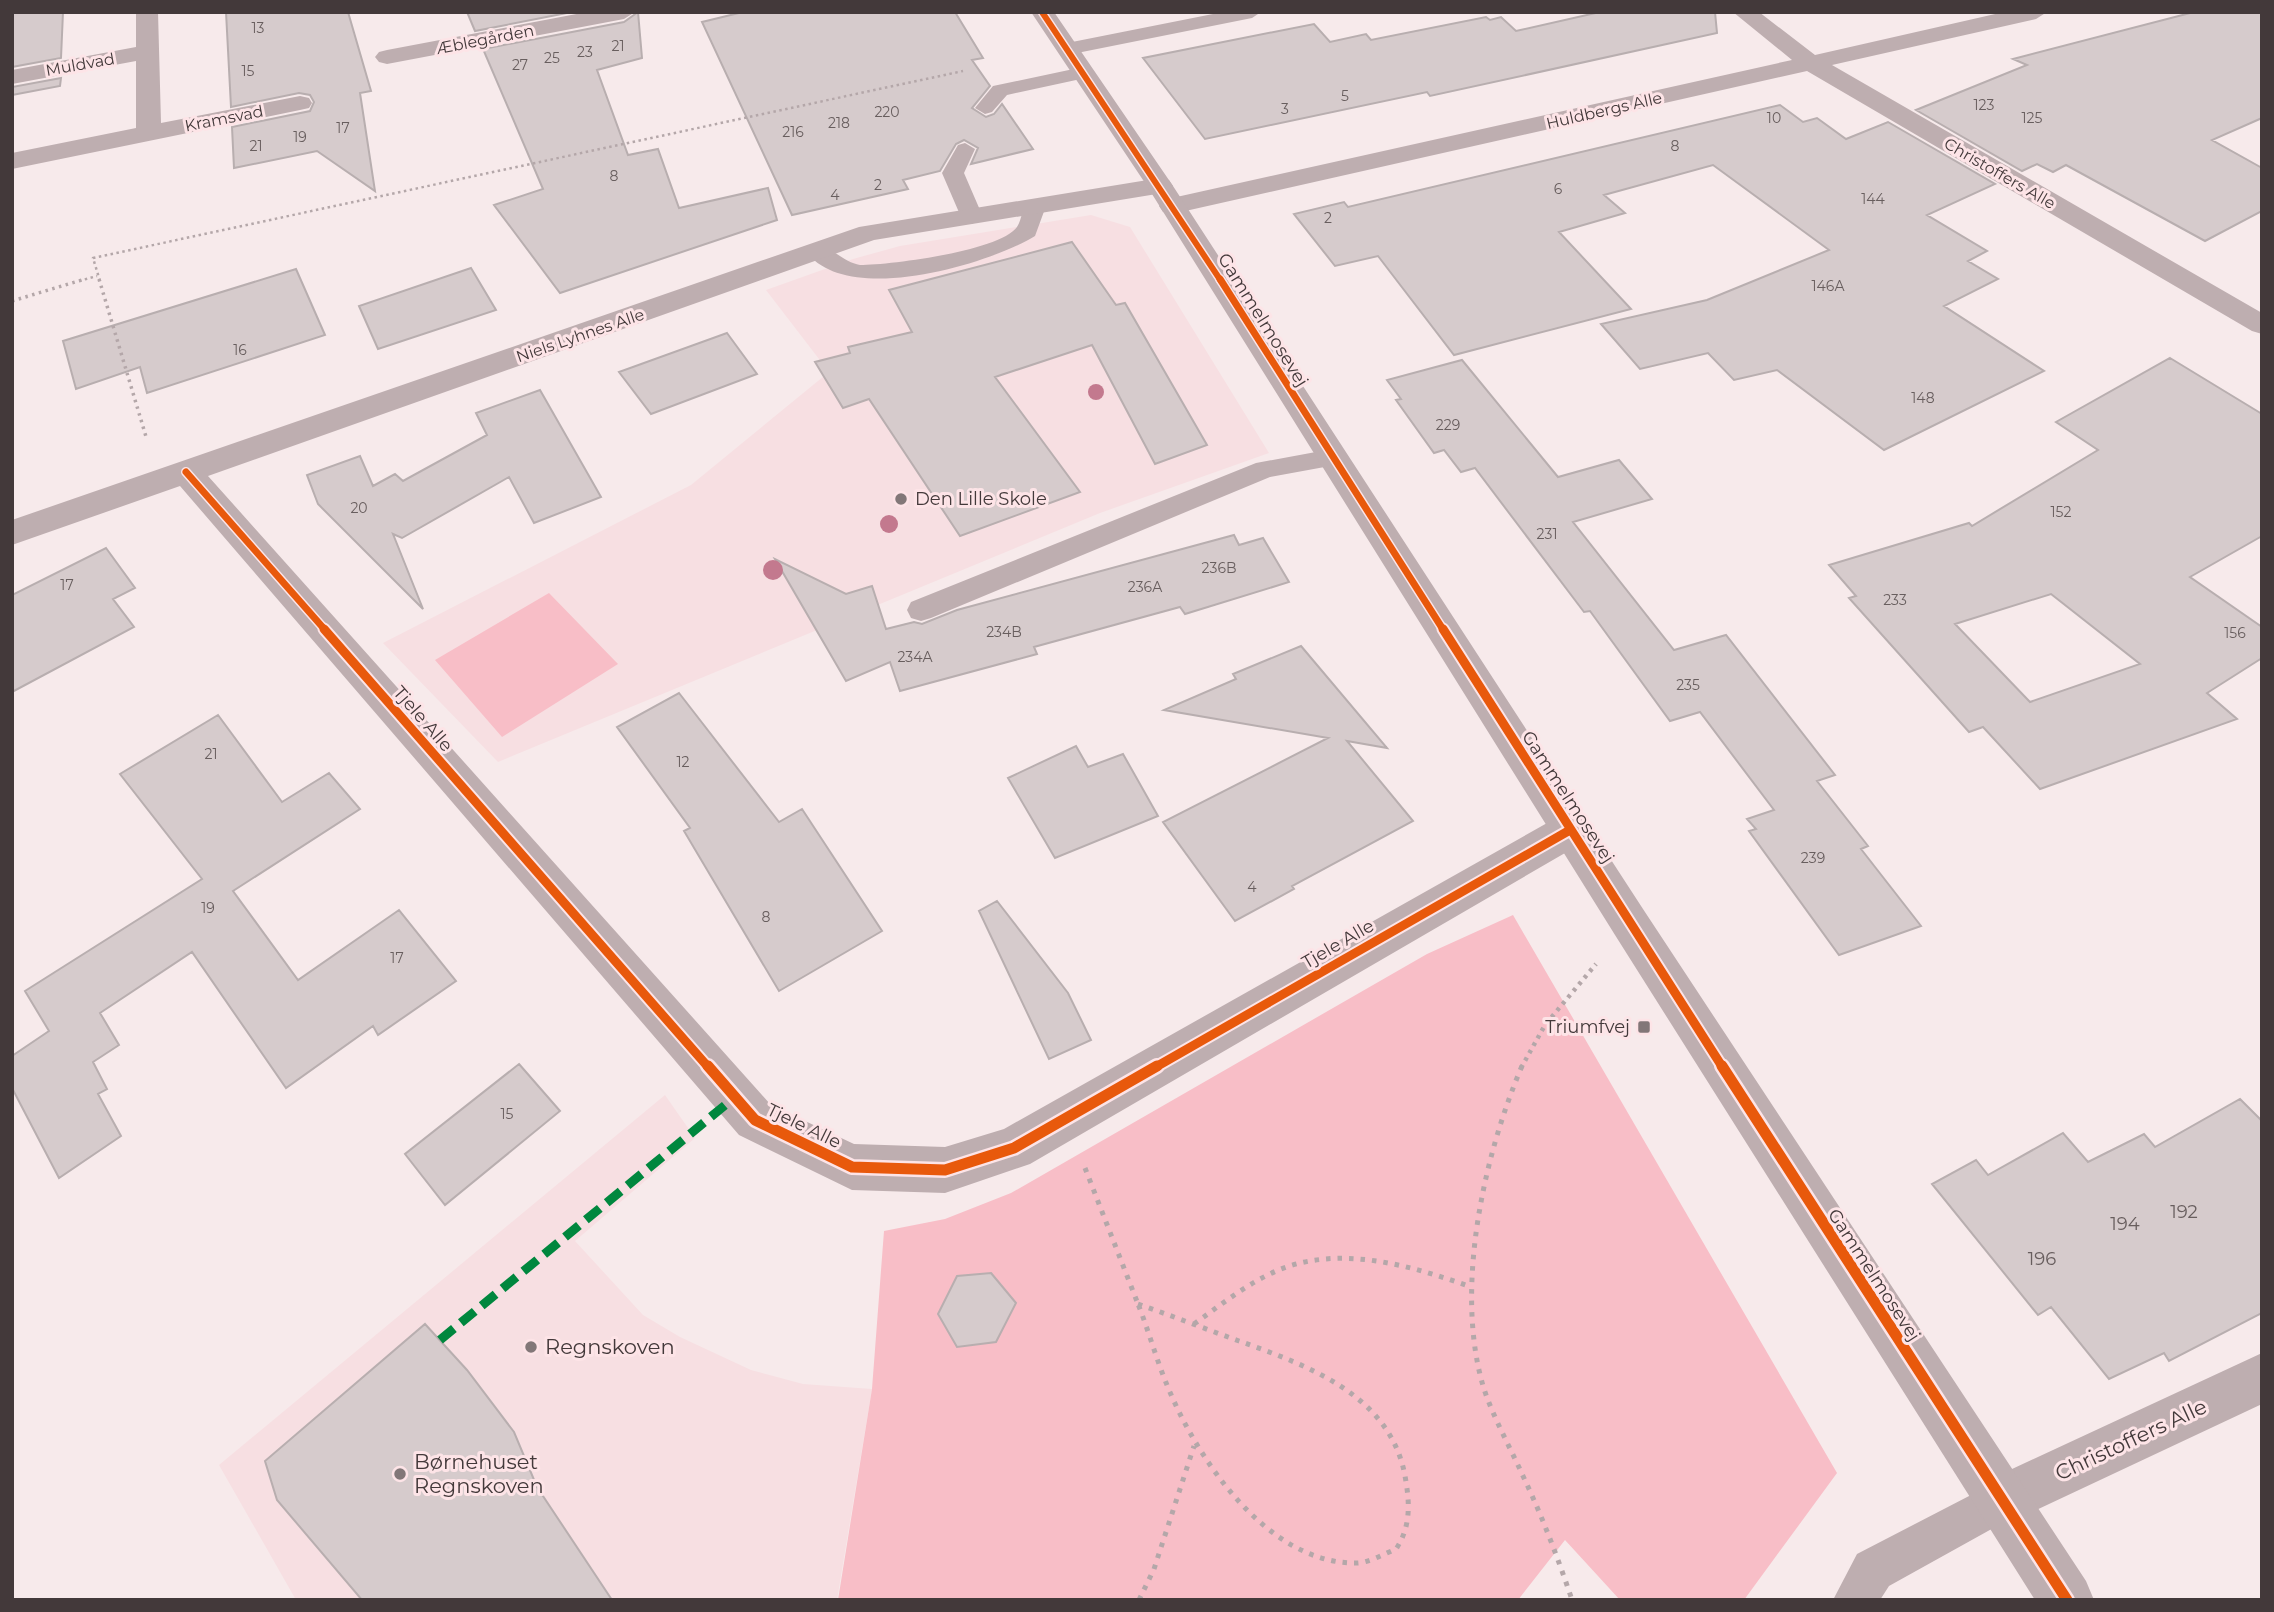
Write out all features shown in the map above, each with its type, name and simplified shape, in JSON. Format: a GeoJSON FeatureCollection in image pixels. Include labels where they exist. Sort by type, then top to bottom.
{"type":"FeatureCollection","features":[{"type":"Feature","properties":{"kind":"street"},"geometry":{"type":"LineString","coordinates":[[147,12],[149,133]]}},
{"type":"Feature","properties":{"kind":"street","name":"Æblegården"},"geometry":{"type":"LineString","coordinates":[[387,57],[624,12]]}},
{"type":"Feature","properties":{"kind":"street","name":"Gammelmosevej"},"geometry":{"type":"LineString","coordinates":[[1042,12],[1166,196],[2000,1501],[2067,1600]]}},
{"type":"Feature","properties":{"kind":"street","name":"Christoffers Alle"},"geometry":{"type":"LineString","coordinates":[[1744,12],[1811,63],[2262,325]]}},
{"type":"Feature","properties":{"kind":"street","name":"Huldbergs Alle"},"geometry":{"type":"LineString","coordinates":[[1166,196],[1811,63],[2036,12]]}},
{"type":"Feature","properties":{"kind":"street","name":"Muldvad"},"geometry":{"type":"LineString","coordinates":[[12,77],[148,52]]}},
{"type":"Feature","properties":{"kind":"street","name":"Kramsvad"},"geometry":{"type":"LineString","coordinates":[[12,161],[300,103]]}},
{"type":"Feature","properties":{"kind":"street","name":"Niels Lyhnes Alle"},"geometry":{"type":"LineString","coordinates":[[12,533],[869,233],[1035,206],[1166,196]]}},
{"type":"Feature","properties":{"kind":"street","name":"Tjele Alle"},"geometry":{"type":"LineString","coordinates":[[173,477],[755,1120],[852,1167],[944,1170],[1014,1148],[1570,830]]}},
{"type":"Feature","properties":{"kind":"street","name":"Christoffers Alle"},"geometry":{"type":"LineString","coordinates":[[2000,1501],[2262,1378]]}},
{"type":"Feature","properties":{"kind":"lane"},"geometry":{"type":"LineString","coordinates":[[985,108],[1000,90],[1075,61],[1252,12]]}},
{"type":"Feature","properties":{"kind":"lane"},"geometry":{"type":"LineString","coordinates":[[965,149],[953,173],[972,216]]}},
{"type":"Feature","properties":{"kind":"lane"},"geometry":{"type":"LineString","coordinates":[[817,251],[845,270],[864,272],[965,257],[1020,237],[1027,231],[1035,206]]}},
{"type":"Feature","properties":{"kind":"lane"},"geometry":{"type":"LineString","coordinates":[[921,610],[1265,469],[1332,458]]}},
{"type":"Feature","properties":{"kind":"lane"},"geometry":{"type":"LineString","coordinates":[[1856,1600],[1872,1570],[2000,1501]]}},
{"type":"Feature","properties":{"kind":"path"},"geometry":{"type":"LineString","coordinates":[[173,477],[97,276],[93,258],[972,69]]}},
{"type":"Feature","properties":{"kind":"path"},"geometry":{"type":"LineString","coordinates":[[12,301],[97,276]]}},
{"type":"Feature","properties":{"kind":"path"},"geometry":{"type":"LineString","coordinates":[[1572,1600],[1545,1524],[1487,1397],[1474,1341],[1471,1287],[1490,1160],[1502,1118],[1539,1035],[1629,922]]}},
{"type":"Feature","properties":{"kind":"path"},"geometry":{"type":"LineString","coordinates":[[1065,1118],[1165,1380],[1194,1446],[1219,1491]]}},
{"type":"Feature","properties":{"kind":"path"},"geometry":{"type":"LineString","coordinates":[[1193,1325],[1257,1280],[1309,1261],[1378,1260],[1471,1287]]}},
{"type":"Feature","properties":{"kind":"path"},"geometry":{"type":"LineString","coordinates":[[1138,1304],[1309,1366],[1331,1377],[1372,1412],[1395,1444],[1408,1491],[1410,1510],[1398,1547],[1384,1564]]}},
{"type":"Feature","properties":{"kind":"path"},"geometry":{"type":"LineString","coordinates":[[1139,1600],[1154,1569],[1194,1446]]}},
{"type":"Feature","properties":{"kind":"shaded area","name":"Den Lille Skole"},"geometry":{"type":"Polygon","coordinates":[[[1091,215],[1130,227],[1269,453],[1100,513],[498,762],[383,643],[691,485],[829,372],[766,290],[853,259],[900,246],[1091,215]]]}},
{"type":"Feature","properties":{"kind":"shaded area"},"geometry":{"type":"Polygon","coordinates":[[[549,593],[618,664],[502,737],[435,660],[549,593]]]}},
{"type":"Feature","properties":{"kind":"shaded area"},"geometry":{"type":"Polygon","coordinates":[[[1513,915],[1837,1473],[1744,1600],[1620,1600],[1565,1540],[1518,1600],[838,1600],[872,1389],[884,1231],[945,1219],[1011,1193],[1427,954],[1513,915]]]}},
{"type":"Feature","properties":{"kind":"shaded area","name":"Regnskoven"},"geometry":{"type":"Polygon","coordinates":[[[665,1095],[695,1138],[575,1241],[643,1315],[680,1337],[751,1370],[803,1384],[872,1389],[837,1600],[296,1600],[219,1465],[665,1095]]]}},
{"type":"Feature","properties":{"kind":"building"},"geometry":{"type":"Polygon","coordinates":[[[12,12],[63,12],[61,58],[12,67],[12,12]]]}},
{"type":"Feature","properties":{"kind":"building"},"geometry":{"type":"Polygon","coordinates":[[[226,12],[348,12],[371,91],[360,93],[375,191],[317,151],[234,168],[232,127],[310,111],[314,102],[310,95],[299,93],[231,107],[226,12]]]}},
{"type":"Feature","properties":{"kind":"building"},"geometry":{"type":"Polygon","coordinates":[[[467,12],[572,12],[475,31],[467,12]]]}},
{"type":"Feature","properties":{"kind":"building"},"geometry":{"type":"Polygon","coordinates":[[[638,12],[642,58],[597,70],[628,155],[658,149],[679,208],[768,188],[777,220],[560,293],[494,205],[543,189],[483,49],[624,22],[638,12]]]}},
{"type":"Feature","properties":{"kind":"building"},"geometry":{"type":"Polygon","coordinates":[[[743,12],[955,12],[983,58],[972,60],[990,86],[972,108],[986,117],[994,114],[1002,104],[1033,149],[971,164],[978,148],[964,140],[956,144],[940,171],[903,180],[908,189],[792,215],[702,22],[743,12]]]}},
{"type":"Feature","properties":{"kind":"building"},"geometry":{"type":"Polygon","coordinates":[[[1600,12],[1715,12],[1717,33],[1430,96],[1427,92],[1205,139],[1143,58],[1314,24],[1330,42],[1366,34],[1371,40],[1486,17],[1490,20],[1501,17],[1516,31],[1600,12]]]}},
{"type":"Feature","properties":{"kind":"building"},"geometry":{"type":"Polygon","coordinates":[[[2194,12],[2262,12],[2262,118],[2212,140],[2262,168],[2262,211],[2205,241],[2066,165],[2053,172],[2037,164],[2022,171],[1916,110],[2027,65],[2013,59],[2194,12]]]}},
{"type":"Feature","properties":{"kind":"building"},"geometry":{"type":"Polygon","coordinates":[[[61,78],[60,86],[12,95],[12,87],[61,78]]]}},
{"type":"Feature","properties":{"kind":"building"},"geometry":{"type":"Polygon","coordinates":[[[1780,105],[1803,122],[1817,118],[1846,139],[1888,122],[1995,184],[1927,215],[1987,251],[1968,261],[1998,279],[1944,306],[2044,371],[1884,450],[1777,370],[1734,380],[1708,353],[1640,369],[1601,324],[1707,300],[1829,250],[1713,165],[1604,195],[1625,213],[1559,232],[1631,309],[1454,355],[1378,256],[1335,266],[1294,214],[1344,202],[1348,207],[1780,105]]]}},
{"type":"Feature","properties":{"kind":"building"},"geometry":{"type":"Polygon","coordinates":[[[1072,242],[1116,305],[1125,303],[1207,445],[1155,464],[1092,345],[995,377],[1080,492],[960,536],[869,399],[843,408],[815,362],[850,353],[848,347],[912,332],[889,290],[1072,242]]]}},
{"type":"Feature","properties":{"kind":"building"},"geometry":{"type":"Polygon","coordinates":[[[471,268],[496,310],[378,349],[359,306],[471,268]]]}},
{"type":"Feature","properties":{"kind":"building"},"geometry":{"type":"Polygon","coordinates":[[[296,269],[325,335],[147,393],[140,367],[76,389],[63,341],[296,269]]]}},
{"type":"Feature","properties":{"kind":"building"},"geometry":{"type":"Polygon","coordinates":[[[727,333],[757,374],[651,414],[619,372],[727,333]]]}},
{"type":"Feature","properties":{"kind":"building"},"geometry":{"type":"Polygon","coordinates":[[[2170,358],[2262,414],[2262,536],[2190,577],[2262,627],[2262,658],[2207,693],[2237,719],[2040,789],[1983,727],[1969,732],[1849,598],[1856,596],[1829,565],[1969,523],[1972,526],[2098,450],[2056,422],[2170,358]],[[2051,594],[1955,624],[2030,702],[2140,664],[2051,594]]]}},
{"type":"Feature","properties":{"kind":"building"},"geometry":{"type":"Polygon","coordinates":[[[1462,360],[1558,477],[1619,460],[1652,499],[1573,522],[1674,650],[1726,635],[1835,775],[1817,781],[1868,846],[1861,849],[1921,926],[1839,955],[1749,831],[1756,829],[1747,819],[1774,810],[1700,712],[1670,721],[1590,611],[1584,612],[1475,468],[1461,472],[1444,450],[1434,453],[1396,400],[1401,399],[1387,380],[1462,360]]]}},
{"type":"Feature","properties":{"kind":"building"},"geometry":{"type":"Polygon","coordinates":[[[540,390],[601,497],[534,523],[509,477],[402,538],[393,534],[423,609],[318,504],[307,475],[360,456],[373,486],[395,474],[403,481],[487,435],[476,413],[540,390]]]}},
{"type":"Feature","properties":{"kind":"building"},"geometry":{"type":"Polygon","coordinates":[[[1234,535],[1239,545],[1263,538],[1289,582],[1185,614],[1180,607],[1034,647],[1037,654],[900,691],[890,662],[846,681],[775,559],[846,594],[872,586],[886,629],[914,622],[922,624],[957,610],[1234,535]]]}},
{"type":"Feature","properties":{"kind":"building"},"geometry":{"type":"Polygon","coordinates":[[[106,548],[135,588],[113,599],[134,627],[12,692],[12,595],[106,548]]]}},
{"type":"Feature","properties":{"kind":"building"},"geometry":{"type":"Polygon","coordinates":[[[1301,646],[1387,748],[1347,741],[1413,821],[1292,886],[1294,889],[1235,921],[1163,822],[1328,738],[1164,710],[1236,679],[1233,674],[1301,646]]]}},
{"type":"Feature","properties":{"kind":"building"},"geometry":{"type":"Polygon","coordinates":[[[679,693],[779,822],[802,809],[882,931],[779,991],[684,831],[690,828],[617,727],[679,693]]]}},
{"type":"Feature","properties":{"kind":"building"},"geometry":{"type":"Polygon","coordinates":[[[218,715],[282,802],[329,773],[360,809],[233,891],[298,980],[399,910],[456,981],[378,1035],[373,1026],[286,1088],[192,952],[100,1013],[119,1045],[93,1062],[107,1089],[98,1094],[121,1136],[59,1178],[12,1088],[12,1056],[49,1031],[25,991],[202,879],[120,774],[218,715]]]}},
{"type":"Feature","properties":{"kind":"building"},"geometry":{"type":"Polygon","coordinates":[[[1076,746],[1088,767],[1123,754],[1158,816],[1055,858],[1008,778],[1076,746]]]}},
{"type":"Feature","properties":{"kind":"building"},"geometry":{"type":"Polygon","coordinates":[[[997,901],[1068,993],[1091,1040],[1049,1059],[979,911],[997,901]]]}},
{"type":"Feature","properties":{"kind":"building"},"geometry":{"type":"Polygon","coordinates":[[[519,1064],[560,1111],[445,1205],[405,1154],[519,1064]]]}},
{"type":"Feature","properties":{"kind":"building"},"geometry":{"type":"Polygon","coordinates":[[[2240,1099],[2262,1121],[2262,1313],[2169,1361],[2164,1353],[2109,1379],[2051,1307],[2038,1315],[1932,1184],[1976,1160],[1988,1175],[2063,1133],[2088,1162],[2144,1134],[2155,1147],[2240,1099]]]}},
{"type":"Feature","properties":{"kind":"building"},"geometry":{"type":"Polygon","coordinates":[[[991,1273],[1016,1303],[996,1342],[957,1347],[938,1314],[957,1276],[991,1273]]]}},
{"type":"Feature","properties":{"kind":"building","name":"Børnehuset Regnskoven"},"geometry":{"type":"Polygon","coordinates":[[[425,1324],[467,1370],[514,1432],[537,1487],[612,1600],[362,1600],[277,1500],[265,1461],[425,1324]]]}},
{"type":"Feature","properties":{"kind":"marked path"},"geometry":{"type":"LineString","coordinates":[[440,1340],[735,1097]]}},
{"type":"Feature","properties":{"kind":"cycle path"},"geometry":{"type":"LineString","coordinates":[[1042,12],[1160,186],[1629,922],[2067,1600]]}},
{"type":"Feature","properties":{"kind":"cycle path"},"geometry":{"type":"LineString","coordinates":[[186,472],[755,1120],[852,1167],[945,1170],[1014,1148],[1570,830]]}},
{"type":"Feature","properties":{"kind":"place","name":"Den Lille Skole"},"geometry":{"type":"Point","coordinates":[901,499]}},
{"type":"Feature","properties":{"kind":"place","name":"Triumfvej"},"geometry":{"type":"Point","coordinates":[1644,1027]}},
{"type":"Feature","properties":{"kind":"place","name":"Regnskoven"},"geometry":{"type":"Point","coordinates":[531,1347]}},
{"type":"Feature","properties":{"kind":"place","name":"Børnehuset Regnskoven"},"geometry":{"type":"Point","coordinates":[400,1474]}}]}
